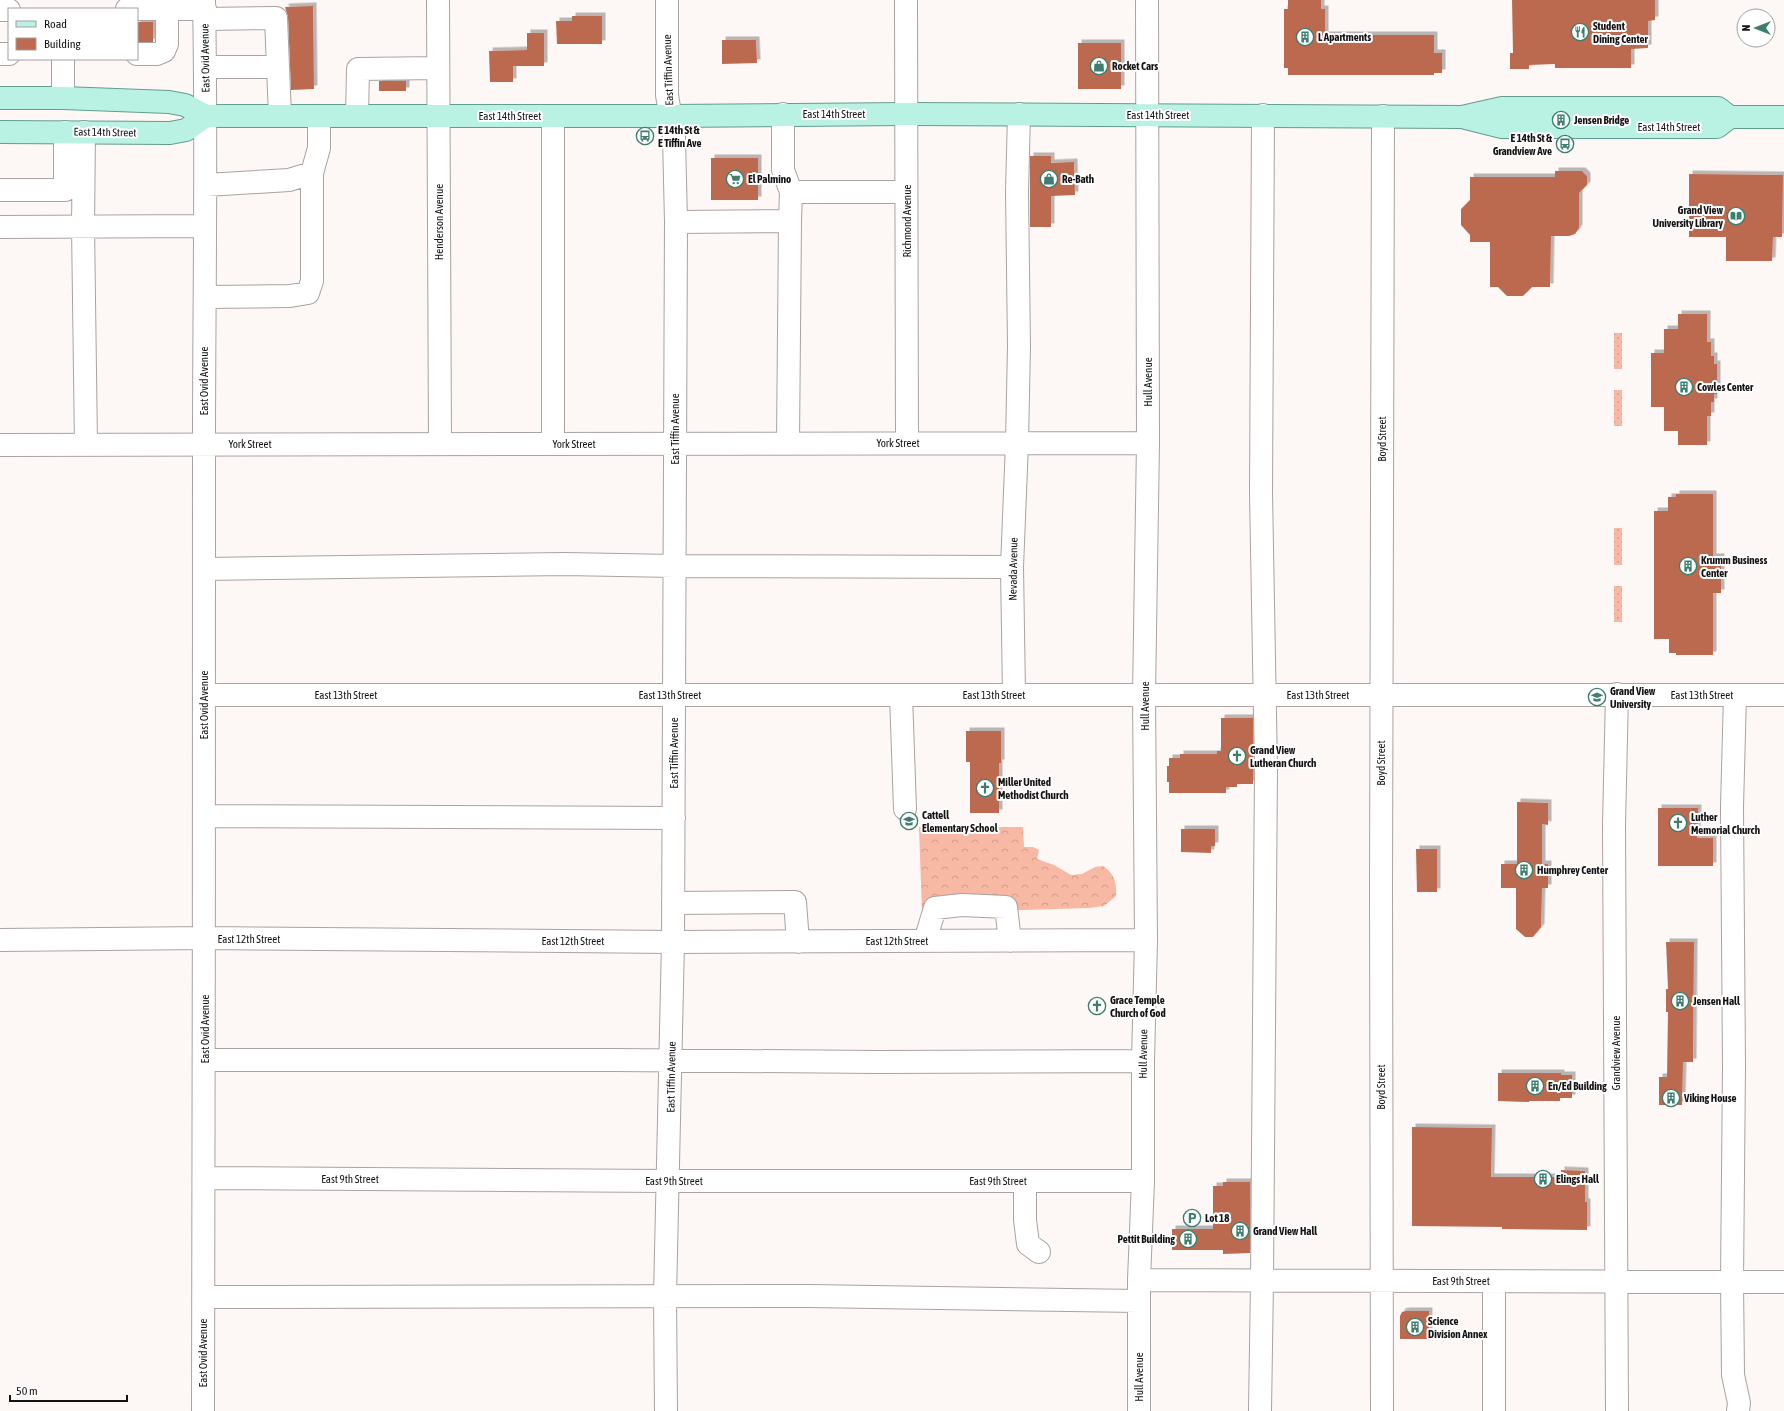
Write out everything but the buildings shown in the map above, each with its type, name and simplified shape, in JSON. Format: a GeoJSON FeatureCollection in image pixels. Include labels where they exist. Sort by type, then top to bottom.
{"type":"FeatureCollection","features":[{"type":"Feature","properties":{"kind":"main road","name":"East 14th Street"},"geometry":{"type":"LineString","coordinates":[[0,98],[63,98],[169,102],[184,105],[206,116],[1019,114],[1462,117],[1502,108],[1718,108],[1730,117],[1784,117]]}},
{"type":"Feature","properties":{"kind":"main road","name":"East 14th Street"},"geometry":{"type":"LineString","coordinates":[[0,132],[170,133],[186,130],[206,116]]}},
{"type":"Feature","properties":{"kind":"street","name":"Henderson Avenue"},"geometry":{"type":"LineString","coordinates":[[438,0],[440,444]]}},
{"type":"Feature","properties":{"kind":"street","name":"East Tiffin Avenue"},"geometry":{"type":"LineString","coordinates":[[666,1411],[665,1297],[669,1181],[673,942],[676,222],[674,138],[667,94],[667,0]]}},
{"type":"Feature","properties":{"kind":"street","name":"Richmond Avenue"},"geometry":{"type":"LineString","coordinates":[[906,0],[907,443]]}},
{"type":"Feature","properties":{"kind":"street","name":"Hull Avenue"},"geometry":{"type":"LineString","coordinates":[[1139,1411],[1139,1290],[1143,1181],[1143,1061],[1146,940],[1144,695],[1148,442],[1147,0]]}},
{"type":"Feature","properties":{"kind":"street"},"geometry":{"type":"LineString","coordinates":[[138,54],[157,54],[164,51],[167,44],[167,4]]}},
{"type":"Feature","properties":{"kind":"street"},"geometry":{"type":"LineString","coordinates":[[135,8],[167,4],[276,18],[280,116]]}},
{"type":"Feature","properties":{"kind":"street","name":"East Ovid Avenue"},"geometry":{"type":"LineString","coordinates":[[203,1411],[205,938],[204,444],[206,185],[206,67],[204,9]]}},
{"type":"Feature","properties":{"kind":"street"},"geometry":{"type":"LineString","coordinates":[[63,60],[63,98]]}},
{"type":"Feature","properties":{"kind":"street"},"geometry":{"type":"LineString","coordinates":[[206,67],[278,68]]}},
{"type":"Feature","properties":{"kind":"street"},"geometry":{"type":"LineString","coordinates":[[357,116],[358,69],[438,68]]}},
{"type":"Feature","properties":{"kind":"street"},"geometry":{"type":"LineString","coordinates":[[783,114],[783,170],[791,192],[788,443]]}},
{"type":"Feature","properties":{"kind":"street","name":"Nevada Avenue"},"geometry":{"type":"LineString","coordinates":[[1014,695],[1012,567],[1019,340],[1017,192],[1019,114]]}},
{"type":"Feature","properties":{"kind":"street"},"geometry":{"type":"LineString","coordinates":[[1260,1411],[1265,695],[1261,493],[1263,115]]}},
{"type":"Feature","properties":{"kind":"street"},"geometry":{"type":"LineString","coordinates":[[205,297],[290,296],[308,293],[312,280],[312,173],[319,148],[319,116]]}},
{"type":"Feature","properties":{"kind":"street"},"geometry":{"type":"LineString","coordinates":[[553,116],[553,444]]}},
{"type":"Feature","properties":{"kind":"street","name":"Boyd Street"},"geometry":{"type":"LineString","coordinates":[[1382,1411],[1381,695],[1383,116]]}},
{"type":"Feature","properties":{"kind":"street"},"geometry":{"type":"LineString","coordinates":[[0,190],[65,190],[75,132]]}},
{"type":"Feature","properties":{"kind":"street"},"geometry":{"type":"LineString","coordinates":[[75,132],[84,226],[86,445]]}},
{"type":"Feature","properties":{"kind":"street"},"geometry":{"type":"LineString","coordinates":[[206,185],[289,180],[312,173]]}},
{"type":"Feature","properties":{"kind":"street"},"geometry":{"type":"LineString","coordinates":[[791,192],[906,192]]}},
{"type":"Feature","properties":{"kind":"street"},"geometry":{"type":"LineString","coordinates":[[676,222],[790,221]]}},
{"type":"Feature","properties":{"kind":"street"},"geometry":{"type":"LineString","coordinates":[[0,227],[205,226]]}},
{"type":"Feature","properties":{"kind":"street","name":"York Street"},"geometry":{"type":"LineString","coordinates":[[0,445],[1148,442]]}},
{"type":"Feature","properties":{"kind":"street"},"geometry":{"type":"LineString","coordinates":[[204,569],[565,564],[675,566],[1012,567]]}},
{"type":"Feature","properties":{"kind":"street","name":"Grandview Avenue"},"geometry":{"type":"LineString","coordinates":[[1617,694],[1614,812],[1617,1411]]}},
{"type":"Feature","properties":{"kind":"street","name":"East 13th Street"},"geometry":{"type":"LineString","coordinates":[[204,695],[1784,695]]}},
{"type":"Feature","properties":{"kind":"street"},"geometry":{"type":"LineString","coordinates":[[901,695],[905,809]]}},
{"type":"Feature","properties":{"kind":"street"},"geometry":{"type":"LineString","coordinates":[[1735,695],[1732,807],[1734,1137],[1732,1282],[1733,1375],[1739,1403],[1738,1411]]}},
{"type":"Feature","properties":{"kind":"street"},"geometry":{"type":"LineString","coordinates":[[204,816],[674,818]]}},
{"type":"Feature","properties":{"kind":"street"},"geometry":{"type":"LineString","coordinates":[[673,903],[795,902],[798,942]]}},
{"type":"Feature","properties":{"kind":"street"},"geometry":{"type":"LineString","coordinates":[[925,941],[934,908],[962,905],[1006,907],[1010,941]]}},
{"type":"Feature","properties":{"kind":"street","name":"East 12th Street"},"geometry":{"type":"LineString","coordinates":[[0,940],[205,938],[798,942],[1146,940]]}},
{"type":"Feature","properties":{"kind":"street"},"geometry":{"type":"LineString","coordinates":[[204,1060],[1143,1061]]}},
{"type":"Feature","properties":{"kind":"street","name":"East 9th Street"},"geometry":{"type":"LineString","coordinates":[[204,1178],[669,1181],[1143,1181]]}},
{"type":"Feature","properties":{"kind":"street"},"geometry":{"type":"LineString","coordinates":[[1026,1181],[1025,1220],[1028,1244],[1039,1252]]}},
{"type":"Feature","properties":{"kind":"street","name":"East 9th Street"},"geometry":{"type":"LineString","coordinates":[[204,1297],[809,1296],[1139,1290],[1262,1280],[1784,1282]]}},
{"type":"Feature","properties":{"kind":"street"},"geometry":{"type":"LineString","coordinates":[[1494,1281],[1494,1411]]}},
{"type":"Feature","properties":{"kind":"green space"},"geometry":{"type":"Polygon","coordinates":[[[1614,333],[1622,333],[1622,369],[1614,369],[1614,333]]]}},
{"type":"Feature","properties":{"kind":"green space"},"geometry":{"type":"Polygon","coordinates":[[[1614,390],[1622,390],[1622,426],[1614,426],[1614,390]]]}},
{"type":"Feature","properties":{"kind":"green space"},"geometry":{"type":"Polygon","coordinates":[[[1614,528],[1622,528],[1622,565],[1614,565],[1614,528]]]}},
{"type":"Feature","properties":{"kind":"green space"},"geometry":{"type":"Polygon","coordinates":[[[1614,586],[1622,586],[1622,622],[1614,622],[1614,586]]]}},
{"type":"Feature","properties":{"kind":"green space"},"geometry":{"type":"Polygon","coordinates":[[[919,827],[1023,827],[1024,847],[1033,847],[1039,850],[1037,859],[1054,865],[1071,875],[1082,874],[1095,867],[1103,866],[1110,872],[1114,879],[1116,896],[1104,906],[1089,908],[922,913],[919,827]]]}},
{"type":"Feature","properties":{"kind":"place","name":"Student Dining Center"},"geometry":{"type":"Point","coordinates":[1580,32]}},
{"type":"Feature","properties":{"kind":"place","name":"L Apartments"},"geometry":{"type":"Point","coordinates":[1305,37]}},
{"type":"Feature","properties":{"kind":"place","name":"Rocket Cars"},"geometry":{"type":"Point","coordinates":[1099,66]}},
{"type":"Feature","properties":{"kind":"place","name":"Jensen Bridge"},"geometry":{"type":"Point","coordinates":[1561,120]}},
{"type":"Feature","properties":{"kind":"place","name":"E 14th St & E Tiffin Ave"},"geometry":{"type":"Point","coordinates":[645,136]}},
{"type":"Feature","properties":{"kind":"place","name":"E 14th St & Grandview Ave"},"geometry":{"type":"Point","coordinates":[1565,144]}},
{"type":"Feature","properties":{"kind":"place","name":"El Palmino"},"geometry":{"type":"Point","coordinates":[735,179]}},
{"type":"Feature","properties":{"kind":"place","name":"Re-Bath"},"geometry":{"type":"Point","coordinates":[1049,179]}},
{"type":"Feature","properties":{"kind":"place","name":"Grand View University Library"},"geometry":{"type":"Point","coordinates":[1736,216]}},
{"type":"Feature","properties":{"kind":"place","name":"Cowles Center"},"geometry":{"type":"Point","coordinates":[1684,387]}},
{"type":"Feature","properties":{"kind":"place","name":"Krumm Business Center"},"geometry":{"type":"Point","coordinates":[1688,566]}},
{"type":"Feature","properties":{"kind":"place","name":"Grand View University"},"geometry":{"type":"Point","coordinates":[1597,697]}},
{"type":"Feature","properties":{"kind":"place","name":"Grand View Lutheran Church"},"geometry":{"type":"Point","coordinates":[1237,756]}},
{"type":"Feature","properties":{"kind":"place","name":"Miller United Methodist Church"},"geometry":{"type":"Point","coordinates":[985,788]}},
{"type":"Feature","properties":{"kind":"place","name":"Cattell Elementary School"},"geometry":{"type":"Point","coordinates":[909,821]}},
{"type":"Feature","properties":{"kind":"place","name":"Luther Memorial Church"},"geometry":{"type":"Point","coordinates":[1678,823]}},
{"type":"Feature","properties":{"kind":"place","name":"Humphrey Center"},"geometry":{"type":"Point","coordinates":[1524,870]}},
{"type":"Feature","properties":{"kind":"place","name":"Jensen Hall"},"geometry":{"type":"Point","coordinates":[1680,1001]}},
{"type":"Feature","properties":{"kind":"place","name":"Grace Temple Church of God"},"geometry":{"type":"Point","coordinates":[1097,1006]}},
{"type":"Feature","properties":{"kind":"place","name":"En/Ed Building"},"geometry":{"type":"Point","coordinates":[1535,1086]}},
{"type":"Feature","properties":{"kind":"place","name":"Viking House"},"geometry":{"type":"Point","coordinates":[1671,1098]}},
{"type":"Feature","properties":{"kind":"place","name":"Elings Hall"},"geometry":{"type":"Point","coordinates":[1543,1179]}},
{"type":"Feature","properties":{"kind":"place","name":"Lot 18"},"geometry":{"type":"Point","coordinates":[1192,1218]}},
{"type":"Feature","properties":{"kind":"place","name":"Grand View Hall"},"geometry":{"type":"Point","coordinates":[1240,1231]}},
{"type":"Feature","properties":{"kind":"place","name":"Pettit Building"},"geometry":{"type":"Point","coordinates":[1188,1239]}},
{"type":"Feature","properties":{"kind":"place","name":"Science Division Annex"},"geometry":{"type":"Point","coordinates":[1415,1327]}}]}
